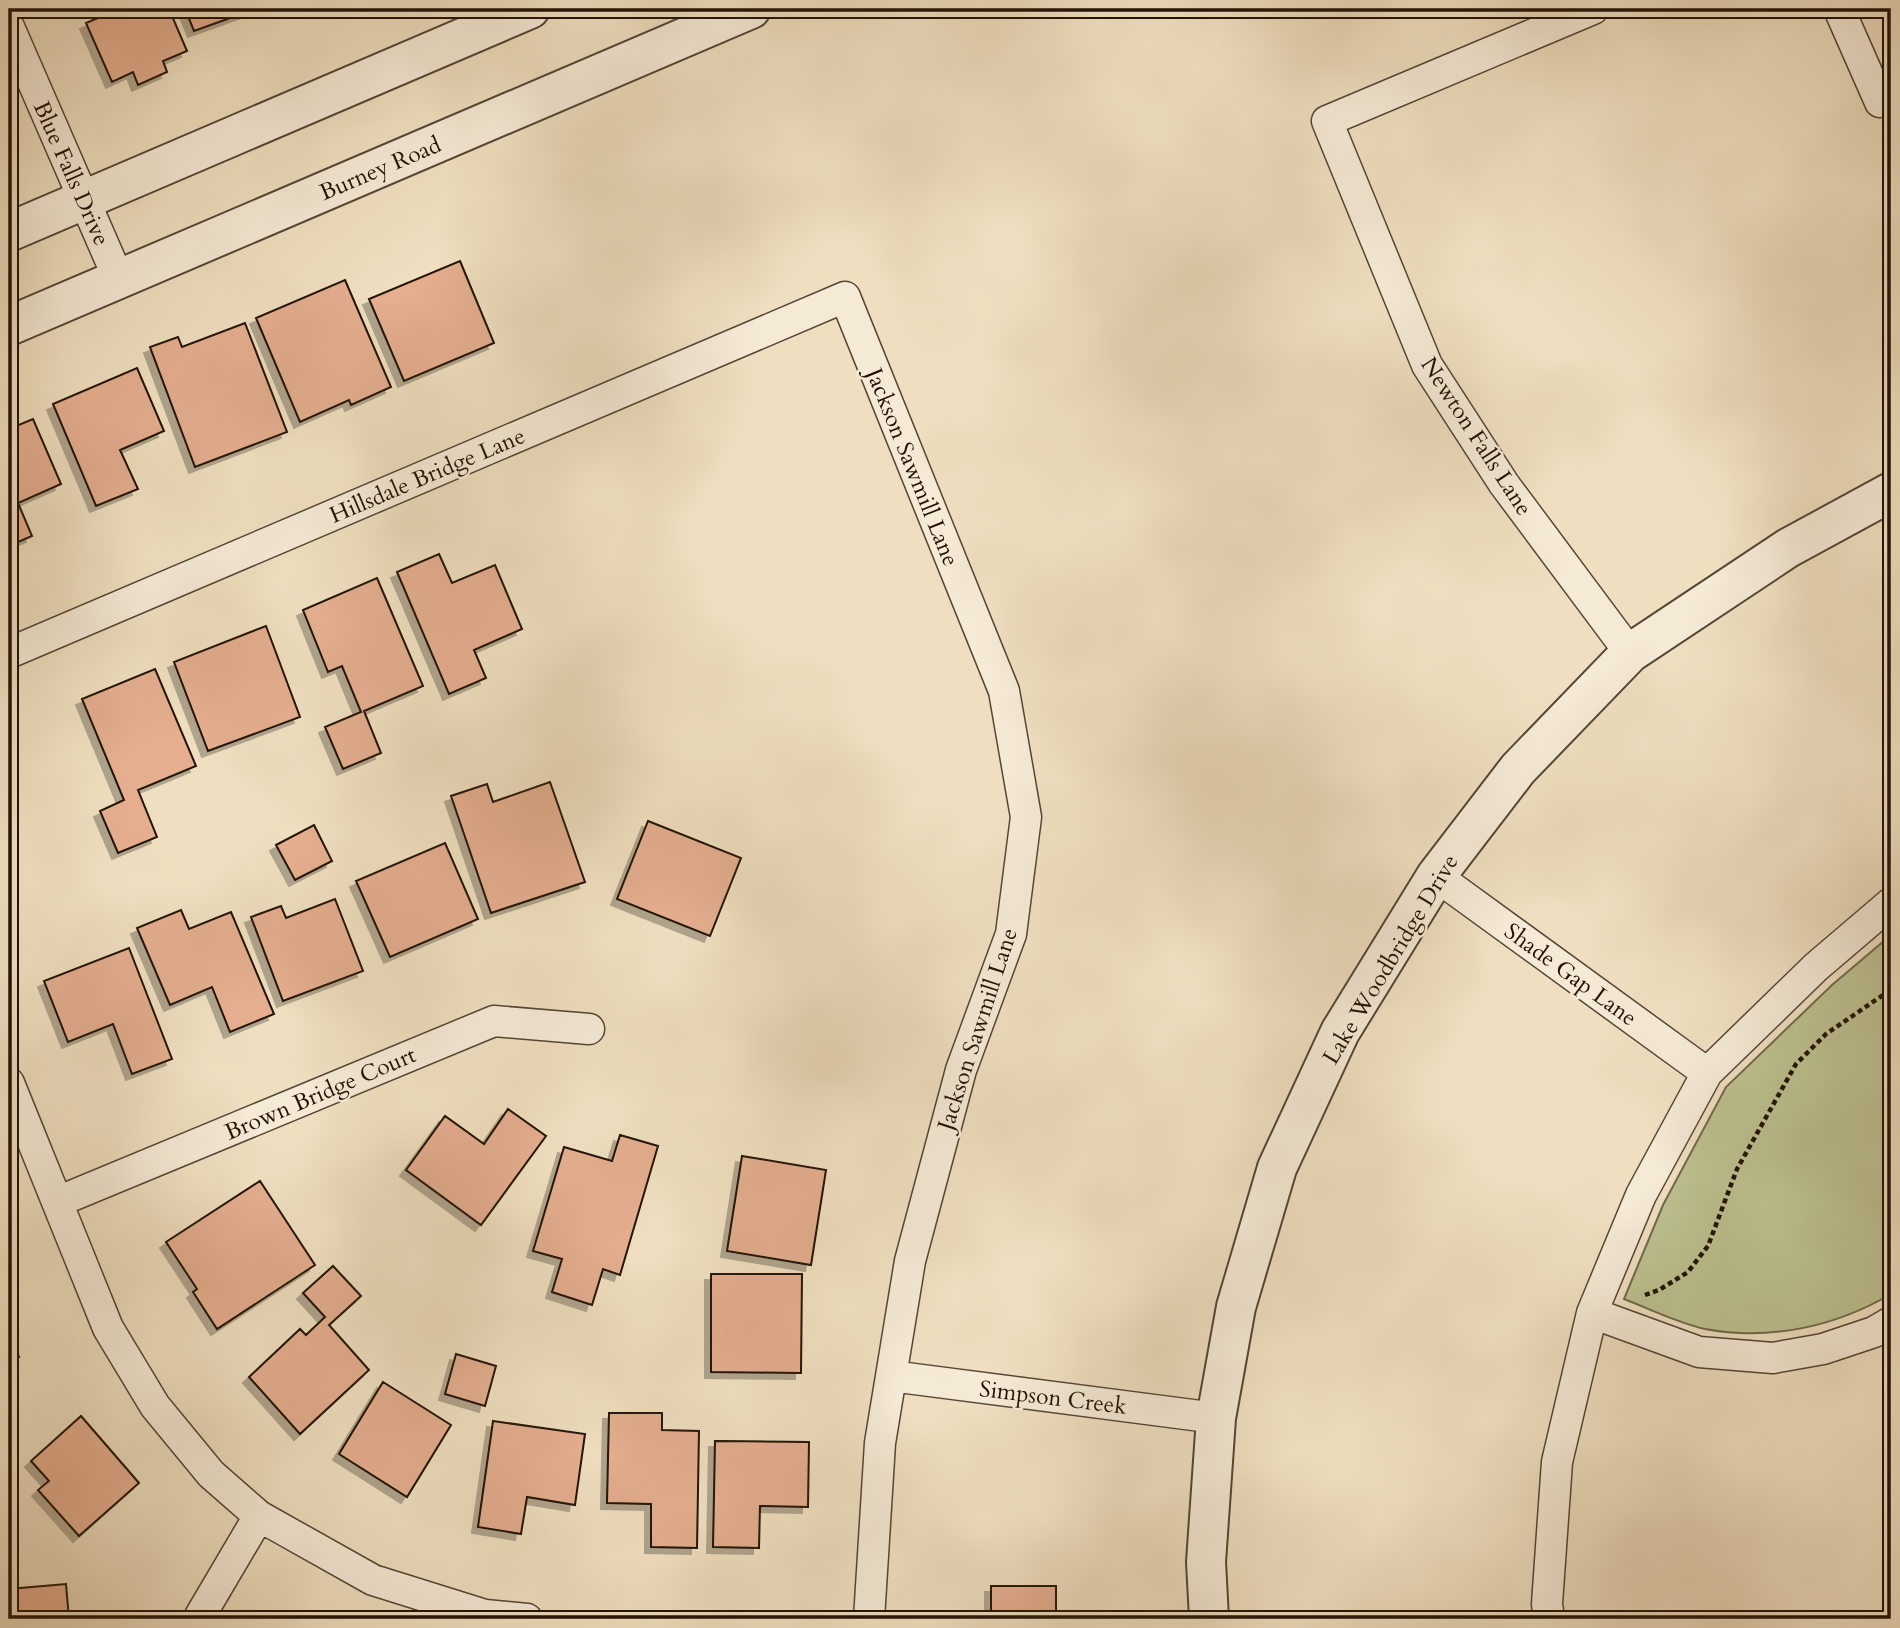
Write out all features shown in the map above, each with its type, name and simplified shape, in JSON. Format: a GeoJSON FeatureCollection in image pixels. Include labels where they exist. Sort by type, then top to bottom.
{"type":"FeatureCollection","features":[{"type":"Feature","properties":{"kind":"street"},"geometry":{"type":"LineString","coordinates":[[9,232],[530,9]]}},
{"type":"Feature","properties":{"kind":"street","name":"Burney Road"},"geometry":{"type":"LineString","coordinates":[[9,326],[751,9]]}},
{"type":"Feature","properties":{"kind":"street","name":"Newton Falls Lane"},"geometry":{"type":"LineString","coordinates":[[1593,9],[1327,121],[1427,365],[1504,484],[1630,653]]}},
{"type":"Feature","properties":{"kind":"street"},"geometry":{"type":"LineString","coordinates":[[1839,9],[1880,102]]}},
{"type":"Feature","properties":{"kind":"street","name":"Blue Falls Drive"},"geometry":{"type":"LineString","coordinates":[[9,27],[119,280]]}},
{"type":"Feature","properties":{"kind":"street","name":"Hillsdale Bridge Lane"},"geometry":{"type":"LineString","coordinates":[[9,653],[845,297]]}},
{"type":"Feature","properties":{"kind":"street","name":"Jackson Sawmill Lane"},"geometry":{"type":"LineString","coordinates":[[845,297],[1004,691],[1026,817],[1011,934],[961,1070],[909,1261],[880,1443],[869,1619]]}},
{"type":"Feature","properties":{"kind":"street","name":"Lake Woodbridge Drive"},"geometry":{"type":"LineString","coordinates":[[1209,1619],[1206,1562],[1216,1418],[1236,1307],[1277,1168],[1340,1032],[1436,876],[1518,769],[1630,653],[1788,548],[1891,492]]}},
{"type":"Feature","properties":{"kind":"street","name":"Shade Gap Lane"},"geometry":{"type":"LineString","coordinates":[[1436,876],[1707,1073]]}},
{"type":"Feature","properties":{"kind":"street"},"geometry":{"type":"LineString","coordinates":[[1549,1619],[1547,1604],[1557,1462],[1592,1313],[1641,1195],[1707,1073],[1816,967],[1891,903]]}},
{"type":"Feature","properties":{"kind":"street","name":"Brown Bridge Court"},"geometry":{"type":"LineString","coordinates":[[57,1202],[494,1021],[589,1029]]}},
{"type":"Feature","properties":{"kind":"street"},"geometry":{"type":"LineString","coordinates":[[9,1083],[108,1328],[155,1406],[211,1474],[259,1517],[373,1580],[485,1615],[527,1619]]}},
{"type":"Feature","properties":{"kind":"street"},"geometry":{"type":"LineString","coordinates":[[1592,1313],[1699,1352],[1773,1358],[1823,1349],[1874,1332],[1891,1322]]}},
{"type":"Feature","properties":{"kind":"street","name":"Simpson Creek"},"geometry":{"type":"LineString","coordinates":[[891,1376],[1216,1418]]}},
{"type":"Feature","properties":{"kind":"street"},"geometry":{"type":"LineString","coordinates":[[200,1616],[259,1517]]}},
{"type":"Feature","properties":{"kind":"path"},"geometry":{"type":"LineString","coordinates":[[1592,1313],[1659,1290],[1688,1272],[1708,1246],[1737,1169],[1796,1064],[1826,1034],[1888,991],[1891,984]]}},
{"type":"Feature","properties":{"kind":"green space"},"geometry":{"type":"Polygon","coordinates":[[[1891,935],[1891,1294],[1824,1323],[1777,1332],[1753,1333],[1705,1329],[1674,1320],[1624,1299],[1663,1205],[1726,1087],[1832,985],[1891,935]]]}},
{"type":"Feature","properties":{"kind":"building"},"geometry":{"type":"Polygon","coordinates":[[[119,9],[169,9],[187,51],[163,61],[167,72],[138,85],[133,72],[112,82],[86,23],[119,9]]]}},
{"type":"Feature","properties":{"kind":"building"},"geometry":{"type":"Polygon","coordinates":[[[185,9],[255,9],[194,31],[185,9]]]}},
{"type":"Feature","properties":{"kind":"building"},"geometry":{"type":"Polygon","coordinates":[[[460,261],[494,343],[404,381],[369,299],[460,261]]]}},
{"type":"Feature","properties":{"kind":"building"},"geometry":{"type":"Polygon","coordinates":[[[345,280],[391,387],[351,405],[349,400],[300,422],[256,318],[345,280]]]}},
{"type":"Feature","properties":{"kind":"building"},"geometry":{"type":"Polygon","coordinates":[[[245,323],[287,432],[195,467],[150,347],[178,337],[182,347],[245,323]]]}},
{"type":"Feature","properties":{"kind":"building"},"geometry":{"type":"Polygon","coordinates":[[[137,368],[164,431],[120,450],[138,489],[96,506],[53,404],[137,368]]]}},
{"type":"Feature","properties":{"kind":"building"},"geometry":{"type":"Polygon","coordinates":[[[9,413],[14,427],[33,419],[61,484],[18,503],[32,536],[9,546],[9,413]]]}},
{"type":"Feature","properties":{"kind":"building"},"geometry":{"type":"Polygon","coordinates":[[[439,554],[452,583],[495,565],[522,629],[474,650],[486,678],[449,694],[397,572],[439,554]]]}},
{"type":"Feature","properties":{"kind":"building"},"geometry":{"type":"Polygon","coordinates":[[[377,578],[423,686],[364,711],[381,753],[343,769],[325,727],[361,712],[342,666],[328,672],[303,610],[377,578]]]}},
{"type":"Feature","properties":{"kind":"building"},"geometry":{"type":"Polygon","coordinates":[[[266,626],[300,717],[208,751],[174,662],[266,626]]]}},
{"type":"Feature","properties":{"kind":"building"},"geometry":{"type":"Polygon","coordinates":[[[155,669],[196,766],[138,790],[157,837],[118,853],[100,811],[124,800],[82,699],[155,669]]]}},
{"type":"Feature","properties":{"kind":"building"},"geometry":{"type":"Polygon","coordinates":[[[550,782],[585,882],[491,913],[451,796],[487,784],[493,802],[550,782]]]}},
{"type":"Feature","properties":{"kind":"building"},"geometry":{"type":"Polygon","coordinates":[[[648,821],[741,858],[710,936],[617,899],[648,821]]]}},
{"type":"Feature","properties":{"kind":"building"},"geometry":{"type":"Polygon","coordinates":[[[314,825],[332,861],[295,880],[276,845],[314,825]]]}},
{"type":"Feature","properties":{"kind":"building"},"geometry":{"type":"Polygon","coordinates":[[[445,843],[478,919],[390,957],[356,881],[445,843]]]}},
{"type":"Feature","properties":{"kind":"building"},"geometry":{"type":"Polygon","coordinates":[[[335,899],[363,971],[283,1001],[251,917],[281,906],[286,918],[335,899]]]}},
{"type":"Feature","properties":{"kind":"building"},"geometry":{"type":"Polygon","coordinates":[[[181,910],[189,929],[231,912],[274,1014],[230,1032],[212,987],[170,1005],[137,928],[181,910]]]}},
{"type":"Feature","properties":{"kind":"building"},"geometry":{"type":"Polygon","coordinates":[[[129,948],[172,1059],[132,1074],[113,1024],[68,1042],[44,981],[129,948]]]}},
{"type":"Feature","properties":{"kind":"building"},"geometry":{"type":"Polygon","coordinates":[[[508,1109],[546,1136],[481,1225],[406,1170],[445,1116],[484,1144],[508,1109]]]}},
{"type":"Feature","properties":{"kind":"building"},"geometry":{"type":"Polygon","coordinates":[[[620,1135],[658,1146],[620,1275],[603,1269],[592,1305],[552,1292],[562,1259],[533,1251],[564,1147],[612,1161],[620,1135]]]}},
{"type":"Feature","properties":{"kind":"building"},"geometry":{"type":"Polygon","coordinates":[[[742,1156],[826,1170],[811,1265],[727,1251],[742,1156]]]}},
{"type":"Feature","properties":{"kind":"building"},"geometry":{"type":"Polygon","coordinates":[[[260,1181],[315,1265],[217,1329],[193,1292],[197,1289],[166,1242],[260,1181]]]}},
{"type":"Feature","properties":{"kind":"building"},"geometry":{"type":"Polygon","coordinates":[[[333,1266],[361,1296],[329,1325],[369,1370],[300,1434],[249,1377],[300,1329],[306,1335],[325,1317],[303,1293],[333,1266]]]}},
{"type":"Feature","properties":{"kind":"building"},"geometry":{"type":"Polygon","coordinates":[[[711,1274],[802,1274],[801,1373],[711,1372],[711,1274]]]}},
{"type":"Feature","properties":{"kind":"building"},"geometry":{"type":"Polygon","coordinates":[[[9,1333],[19,1357],[9,1361],[9,1333]]]}},
{"type":"Feature","properties":{"kind":"building"},"geometry":{"type":"Polygon","coordinates":[[[456,1354],[496,1366],[485,1406],[445,1394],[456,1354]]]}},
{"type":"Feature","properties":{"kind":"building"},"geometry":{"type":"Polygon","coordinates":[[[383,1382],[451,1425],[407,1497],[339,1454],[383,1382]]]}},
{"type":"Feature","properties":{"kind":"building"},"geometry":{"type":"Polygon","coordinates":[[[609,1413],[662,1413],[662,1430],[699,1431],[697,1548],[651,1547],[651,1504],[607,1503],[609,1413]]]}},
{"type":"Feature","properties":{"kind":"building"},"geometry":{"type":"Polygon","coordinates":[[[81,1416],[139,1483],[79,1536],[38,1490],[49,1481],[31,1461],[81,1416]]]}},
{"type":"Feature","properties":{"kind":"building"},"geometry":{"type":"Polygon","coordinates":[[[493,1421],[585,1434],[575,1505],[527,1497],[521,1534],[478,1527],[493,1421]]]}},
{"type":"Feature","properties":{"kind":"building"},"geometry":{"type":"Polygon","coordinates":[[[715,1441],[809,1442],[808,1507],[760,1506],[759,1548],[713,1547],[715,1441]]]}},
{"type":"Feature","properties":{"kind":"building"},"geometry":{"type":"Polygon","coordinates":[[[66,1584],[69,1619],[9,1619],[9,1589],[66,1584]]]}},
{"type":"Feature","properties":{"kind":"building"},"geometry":{"type":"Polygon","coordinates":[[[991,1586],[1056,1586],[1056,1619],[991,1619],[991,1586]]]}}]}
